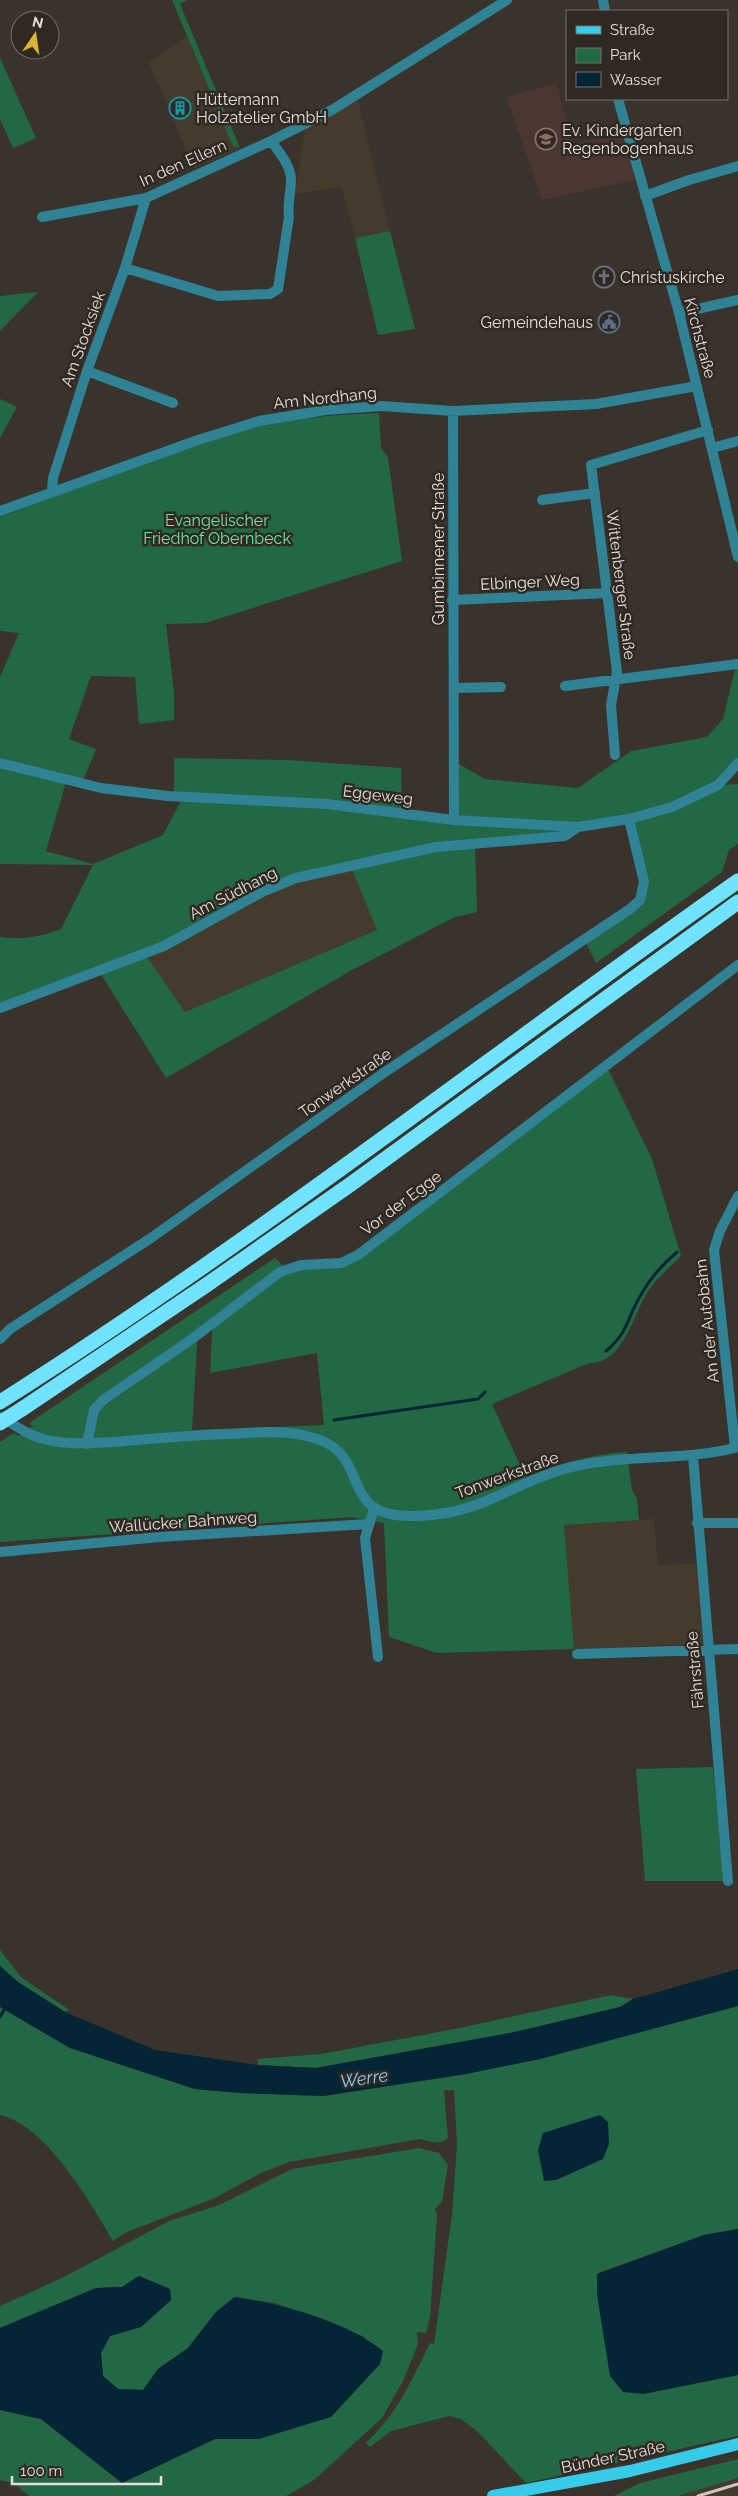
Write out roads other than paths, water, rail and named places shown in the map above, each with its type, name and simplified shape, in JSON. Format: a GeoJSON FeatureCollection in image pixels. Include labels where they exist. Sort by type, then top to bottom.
{"type":"FeatureCollection","features":[{"type":"Feature","properties":{"kind":"highway"},"geometry":{"type":"LineString","coordinates":[[5,1399],[187,1279],[360,1156],[738,881]]}},
{"type":"Feature","properties":{"kind":"highway"},"geometry":{"type":"LineString","coordinates":[[0,1423],[205,1286],[351,1184],[738,902]]}},
{"type":"Feature","properties":{"kind":"main road","name":"Bünder Straße"},"geometry":{"type":"LineString","coordinates":[[493,2496],[630,2471],[738,2444]]}},
{"type":"Feature","properties":{"kind":"street","name":"In den Ellern"},"geometry":{"type":"LineString","coordinates":[[42,217],[146,198],[270,141],[332,110],[507,0]]}},
{"type":"Feature","properties":{"kind":"street","name":"Kirchstraße"},"geometry":{"type":"LineString","coordinates":[[618,100],[679,313],[738,557]]}},
{"type":"Feature","properties":{"kind":"street"},"geometry":{"type":"LineString","coordinates":[[125,268],[218,296],[270,294],[278,289],[289,217],[291,181],[281,154],[270,141]]}},
{"type":"Feature","properties":{"kind":"street"},"geometry":{"type":"LineString","coordinates":[[646,196],[689,180],[738,166]]}},
{"type":"Feature","properties":{"kind":"street","name":"Am Stocksiek"},"geometry":{"type":"LineString","coordinates":[[52,491],[53,478],[87,371],[125,268],[146,198]]}},
{"type":"Feature","properties":{"kind":"street"},"geometry":{"type":"LineString","coordinates":[[679,313],[738,300]]}},
{"type":"Feature","properties":{"kind":"street"},"geometry":{"type":"LineString","coordinates":[[87,371],[173,403]]}},
{"type":"Feature","properties":{"kind":"street","name":"Am Nordhang"},"geometry":{"type":"LineString","coordinates":[[0,511],[198,440],[259,421],[326,410],[374,407],[453,411],[596,404],[697,386]]}},
{"type":"Feature","properties":{"kind":"street","name":"Gumbinnener Straße"},"geometry":{"type":"LineString","coordinates":[[453,411],[454,820]]}},
{"type":"Feature","properties":{"kind":"street","name":"Wittenberger Straße"},"geometry":{"type":"LineString","coordinates":[[615,755],[611,705],[617,672],[591,466],[708,430]]}},
{"type":"Feature","properties":{"kind":"street"},"geometry":{"type":"LineString","coordinates":[[712,448],[738,442]]}},
{"type":"Feature","properties":{"kind":"street","name":"Wittenberger Straße"},"geometry":{"type":"LineString","coordinates":[[542,500],[594,493]]}},
{"type":"Feature","properties":{"kind":"street","name":"Elbinger Weg"},"geometry":{"type":"LineString","coordinates":[[452,600],[608,593]]}},
{"type":"Feature","properties":{"kind":"street","name":"Wittenberger Straße"},"geometry":{"type":"LineString","coordinates":[[565,686],[738,664]]}},
{"type":"Feature","properties":{"kind":"street"},"geometry":{"type":"LineString","coordinates":[[454,688],[501,687]]}},
{"type":"Feature","properties":{"kind":"street","name":"Eggeweg"},"geometry":{"type":"LineString","coordinates":[[0,763],[101,788],[168,796],[327,804],[454,820],[578,827],[629,819],[672,806],[718,785],[738,763]]}},
{"type":"Feature","properties":{"kind":"street","name":"Tonwerkstraße"},"geometry":{"type":"LineString","coordinates":[[0,1340],[10,1329],[159,1232],[382,1074],[630,909],[640,900],[644,882],[629,819]]}},
{"type":"Feature","properties":{"kind":"street","name":"Am Südhang"},"geometry":{"type":"LineString","coordinates":[[0,1008],[164,946],[264,891],[296,878],[436,847],[566,836],[578,827]]}},
{"type":"Feature","properties":{"kind":"street","name":"Vor der Egge"},"geometry":{"type":"LineString","coordinates":[[87,1444],[94,1410],[103,1400],[192,1338],[280,1272],[301,1265],[340,1263],[358,1255],[738,965]]}},
{"type":"Feature","properties":{"kind":"street","name":"An der Autobahn"},"geometry":{"type":"LineString","coordinates":[[737,1447],[714,1250],[720,1231],[738,1196]]}},
{"type":"Feature","properties":{"kind":"street"},"geometry":{"type":"LineString","coordinates":[[0,1416],[32,1435],[87,1444],[244,1433],[286,1432],[327,1443],[344,1460],[361,1494],[374,1509],[365,1538],[378,1657]]}},
{"type":"Feature","properties":{"kind":"street","name":"Tonwerkstraße"},"geometry":{"type":"LineString","coordinates":[[374,1509],[390,1515],[434,1514],[483,1502],[529,1481],[574,1466],[609,1460],[693,1456],[737,1447]]}},
{"type":"Feature","properties":{"kind":"street","name":"Fährstraße"},"geometry":{"type":"LineString","coordinates":[[693,1456],[697,1523],[728,1881]]}},
{"type":"Feature","properties":{"kind":"street"},"geometry":{"type":"LineString","coordinates":[[697,1523],[738,1523]]}},
{"type":"Feature","properties":{"kind":"street","name":"Wallücker Bahnweg"},"geometry":{"type":"LineString","coordinates":[[0,1552],[170,1537],[368,1524]]}},
{"type":"Feature","properties":{"kind":"street"},"geometry":{"type":"LineString","coordinates":[[577,1654],[738,1649]]}},
{"type":"Feature","properties":{"kind":"water","name":"Werre"},"geometry":{"type":"Polygon","coordinates":[[[0,1966],[18,1982],[65,2012],[155,2050],[258,2065],[316,2068],[515,2032],[620,2007],[633,1999],[738,1969],[738,2006],[540,2059],[466,2074],[323,2096],[241,2093],[195,2089],[70,2048],[0,2007],[0,1966]]]}},
{"type":"Feature","properties":{"kind":"water"},"geometry":{"type":"Polygon","coordinates":[[[600,2115],[608,2122],[609,2144],[603,2159],[556,2180],[544,2181],[538,2150],[543,2133],[600,2115]]]}},
{"type":"Feature","properties":{"kind":"water"},"geometry":{"type":"Polygon","coordinates":[[[738,2229],[738,2375],[643,2394],[623,2392],[610,2376],[597,2295],[597,2274],[704,2235],[738,2229]]]}},
{"type":"Feature","properties":{"kind":"water"},"geometry":{"type":"Polygon","coordinates":[[[139,2276],[170,2289],[171,2300],[141,2327],[110,2336],[101,2353],[103,2376],[118,2389],[143,2390],[158,2369],[188,2348],[216,2312],[235,2297],[293,2309],[351,2331],[383,2351],[380,2364],[331,2417],[259,2439],[215,2439],[122,2483],[41,2419],[0,2410],[0,2328],[96,2288],[122,2287],[139,2276]]]}},
{"type":"Feature","properties":{"kind":"waterway"},"geometry":{"type":"LineString","coordinates":[[606,1351],[620,1337],[637,1301],[649,1282],[677,1252]]}},
{"type":"Feature","properties":{"kind":"waterway"},"geometry":{"type":"LineString","coordinates":[[334,1420],[478,1399],[485,1392]]}},
{"type":"Feature","properties":{"kind":"waterway"},"geometry":{"type":"LineString","coordinates":[[0,2017],[6,2006]]}},
{"type":"Feature","properties":{"kind":"railway"},"geometry":{"type":"LineString","coordinates":[[698,2496],[738,2484]]}},
{"type":"Feature","properties":{"kind":"place","name":"Hüttemann Holzatelier GmbH"},"geometry":{"type":"Point","coordinates":[180,108]}},
{"type":"Feature","properties":{"kind":"place","name":"Ev. Kindergarten Regenbogenhaus"},"geometry":{"type":"Point","coordinates":[546,139]}},
{"type":"Feature","properties":{"kind":"place","name":"Christuskirche"},"geometry":{"type":"Point","coordinates":[604,277]}},
{"type":"Feature","properties":{"kind":"place","name":"Gemeindehaus"},"geometry":{"type":"Point","coordinates":[609,322]}},
{"type":"Feature","properties":{"kind":"park label","name":"Evangelischer Friedhof Obernbeck"},"geometry":{"type":"Point","coordinates":[217,529]}}]}
